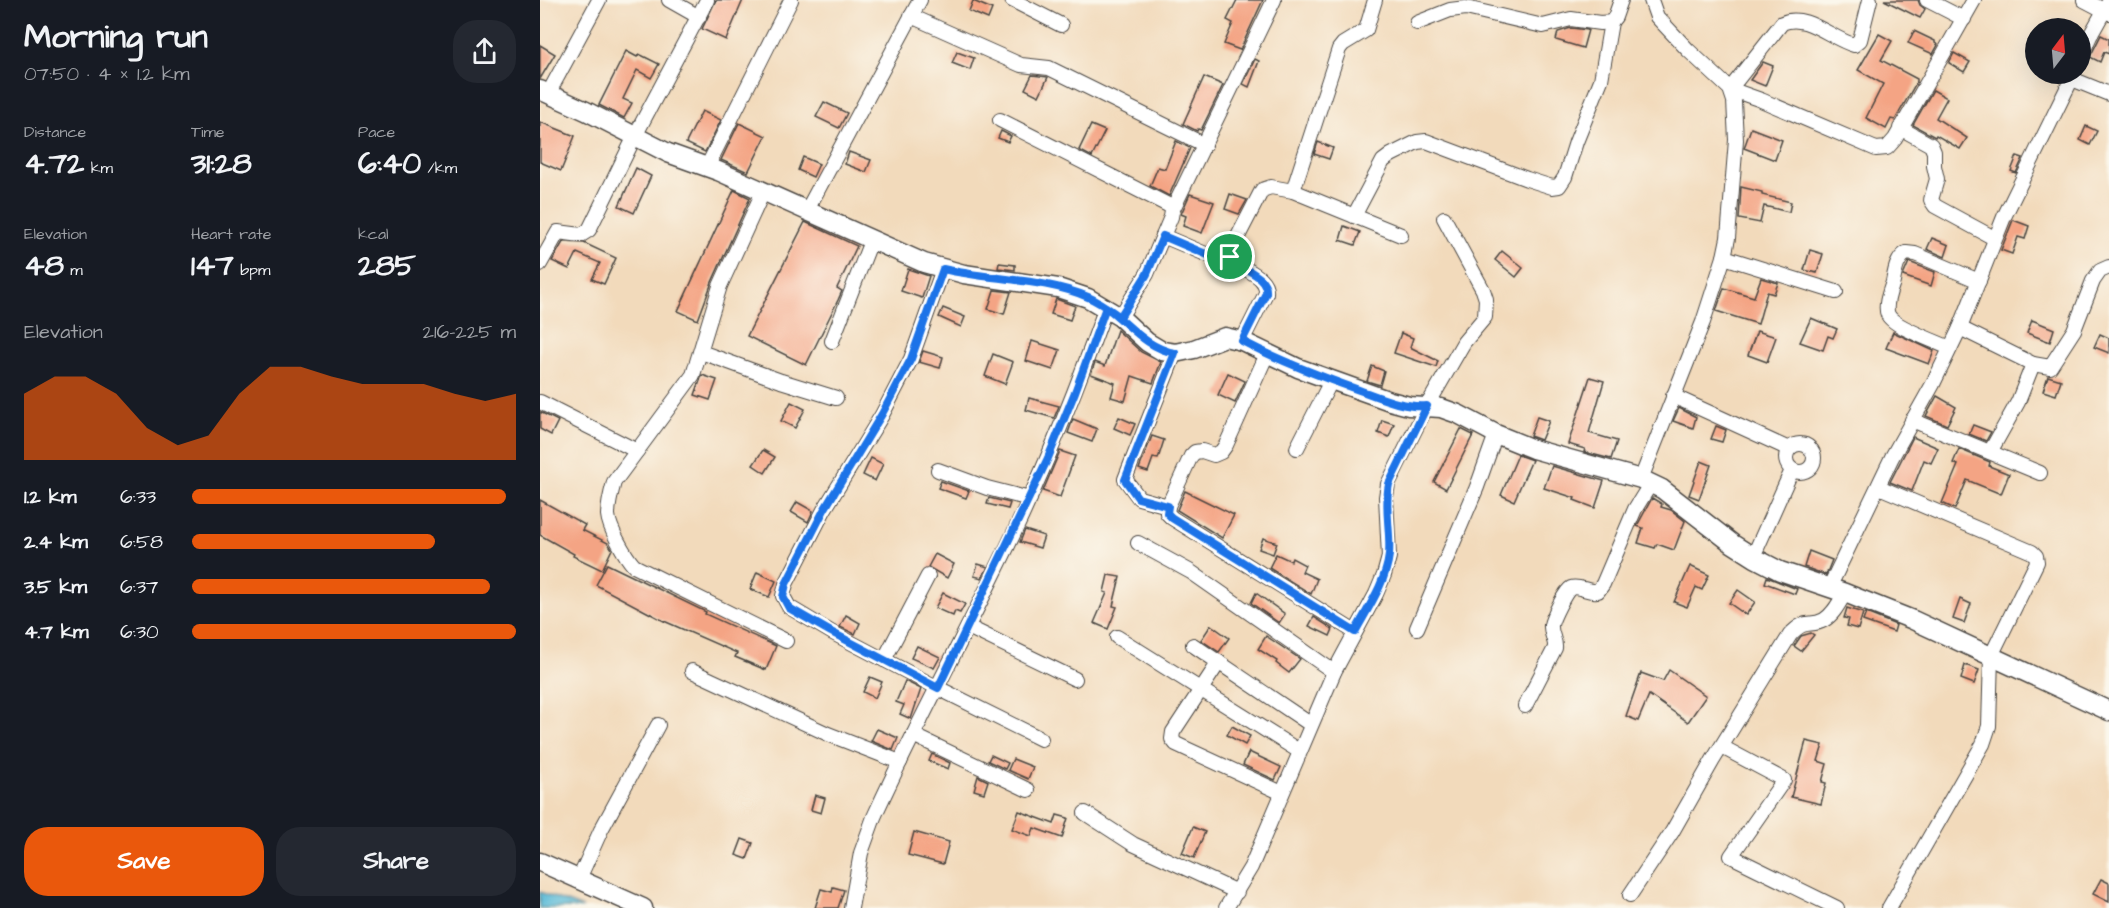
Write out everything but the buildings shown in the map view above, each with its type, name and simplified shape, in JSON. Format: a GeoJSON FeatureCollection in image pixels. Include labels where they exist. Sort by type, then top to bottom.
{"type":"FeatureCollection","features":[{"type":"Feature","properties":{"kind":"street"},"geometry":{"type":"LineString","coordinates":[[599,0],[544,92],[668,153],[707,167],[871,241],[943,269],[1058,288],[1089,298],[1113,312],[1147,342],[1162,351],[1175,353],[1194,349],[1225,337],[1242,341],[1331,381],[1409,406],[1427,406],[1458,414],[1496,434],[1533,449],[1646,481],[1753,557],[1780,571],[1913,620],[2109,711]]}},
{"type":"Feature","properties":{"kind":"street"},"geometry":{"type":"LineString","coordinates":[[669,0],[699,17]]}},
{"type":"Feature","properties":{"kind":"street"},"geometry":{"type":"LineString","coordinates":[[540,264],[558,232],[582,235],[589,230],[635,136],[707,0]]}},
{"type":"Feature","properties":{"kind":"street"},"geometry":{"type":"LineString","coordinates":[[707,167],[791,0]]}},
{"type":"Feature","properties":{"kind":"street"},"geometry":{"type":"LineString","coordinates":[[806,212],[920,0]]}},
{"type":"Feature","properties":{"kind":"street"},"geometry":{"type":"LineString","coordinates":[[1012,0],[1061,26]]}},
{"type":"Feature","properties":{"kind":"street"},"geometry":{"type":"LineString","coordinates":[[851,908],[861,853],[874,817],[1030,499],[1075,392],[1113,312],[1147,274],[1172,211],[1274,0]]}},
{"type":"Feature","properties":{"kind":"street"},"geometry":{"type":"LineString","coordinates":[[1293,191],[1339,49],[1366,30],[1375,0]]}},
{"type":"Feature","properties":{"kind":"street"},"geometry":{"type":"LineString","coordinates":[[1354,216],[1383,161],[1417,142],[1436,144],[1527,179],[1552,187],[1558,186],[1566,177],[1576,142],[1601,80],[1611,22],[1621,0]]}},
{"type":"Feature","properties":{"kind":"street"},"geometry":{"type":"LineString","coordinates":[[1651,0],[1657,17],[1730,89],[1876,149],[1887,148],[1974,0]]}},
{"type":"Feature","properties":{"kind":"street"},"geometry":{"type":"LineString","coordinates":[[1730,89],[1782,23],[1791,19],[1802,20],[1854,45],[1860,40],[1870,0]]}},
{"type":"Feature","properties":{"kind":"street"},"geometry":{"type":"LineString","coordinates":[[1926,0],[1964,19]]}},
{"type":"Feature","properties":{"kind":"street"},"geometry":{"type":"LineString","coordinates":[[2084,0],[2108,9],[2091,34]]}},
{"type":"Feature","properties":{"kind":"street"},"geometry":{"type":"LineString","coordinates":[[1417,23],[1450,10],[1466,8],[1543,26],[1571,19],[1600,23],[1611,22]]}},
{"type":"Feature","properties":{"kind":"street"},"geometry":{"type":"LineString","coordinates":[[911,16],[1021,65],[1049,69],[1205,145]]}},
{"type":"Feature","properties":{"kind":"street"},"geometry":{"type":"LineString","coordinates":[[1630,895],[1672,832],[1790,635],[1799,625],[1822,622],[1832,614],[1837,591],[1892,457],[1960,328],[1994,238],[2069,84]]}},
{"type":"Feature","properties":{"kind":"street"},"geometry":{"type":"LineString","coordinates":[[2089,84],[2109,94]]}},
{"type":"Feature","properties":{"kind":"street"},"geometry":{"type":"LineString","coordinates":[[1525,706],[1555,648],[1556,641],[1551,626],[1566,592],[1577,587],[1592,592],[1598,591],[1646,481],[1673,396],[1703,322],[1724,257],[1732,194],[1736,140],[1734,101],[1730,89]]}},
{"type":"Feature","properties":{"kind":"street"},"geometry":{"type":"LineString","coordinates":[[1000,120],[1170,206],[1172,211]]}},
{"type":"Feature","properties":{"kind":"street"},"geometry":{"type":"LineString","coordinates":[[1900,128],[1931,146],[1934,152],[1937,179],[1931,200],[1935,206],[1994,238]]}},
{"type":"Feature","properties":{"kind":"street"},"geometry":{"type":"LineString","coordinates":[[1242,341],[1266,293],[1267,286],[1263,280],[1234,263],[1230,257],[1231,250],[1262,190],[1271,187],[1293,191],[1401,235]]}},
{"type":"Feature","properties":{"kind":"street"},"geometry":{"type":"LineString","coordinates":[[763,192],[720,286],[708,320],[697,365],[688,383],[614,482],[608,518],[633,566],[786,641]]}},
{"type":"Feature","properties":{"kind":"street"},"geometry":{"type":"LineString","coordinates":[[1226,908],[1255,857],[1334,672],[1376,594],[1389,557],[1386,497],[1389,484],[1427,406],[1464,342],[1485,317],[1486,299],[1483,290],[1444,218]]}},
{"type":"Feature","properties":{"kind":"street"},"geometry":{"type":"LineString","coordinates":[[1163,236],[1208,255],[1230,257]]}},
{"type":"Feature","properties":{"kind":"street"},"geometry":{"type":"LineString","coordinates":[[832,341],[871,241]]}},
{"type":"Feature","properties":{"kind":"street"},"geometry":{"type":"LineString","coordinates":[[1950,348],[1896,323],[1888,315],[1887,306],[1897,265],[1906,253],[1915,254],[1979,281]]}},
{"type":"Feature","properties":{"kind":"street"},"geometry":{"type":"LineString","coordinates":[[1724,257],[1836,292]]}},
{"type":"Feature","properties":{"kind":"street"},"geometry":{"type":"LineString","coordinates":[[1960,328],[2033,364],[2050,367],[2074,330],[2093,281],[2100,271],[2109,267]]}},
{"type":"Feature","properties":{"kind":"street"},"geometry":{"type":"LineString","coordinates":[[943,269],[911,359],[882,414],[824,510],[786,584],[783,597],[789,608],[884,660],[1041,739]]}},
{"type":"Feature","properties":{"kind":"street"},"geometry":{"type":"LineString","coordinates":[[701,352],[836,399]]}},
{"type":"Feature","properties":{"kind":"street"},"geometry":{"type":"LineString","coordinates":[[1168,506],[1138,498],[1125,480],[1175,353]]}},
{"type":"Feature","properties":{"kind":"street"},"geometry":{"type":"LineString","coordinates":[[1267,354],[1221,452],[1214,456],[1202,451],[1195,452],[1168,506],[1167,513],[1355,632]]}},
{"type":"Feature","properties":{"kind":"street"},"geometry":{"type":"LineString","coordinates":[[1990,452],[2018,402],[2033,364]]}},
{"type":"Feature","properties":{"kind":"street"},"geometry":{"type":"LineString","coordinates":[[1297,448],[1331,381]]}},
{"type":"Feature","properties":{"kind":"street"},"geometry":{"type":"LineString","coordinates":[[1673,396],[1789,449]]}},
{"type":"Feature","properties":{"kind":"street"},"geometry":{"type":"LineString","coordinates":[[540,402],[637,451]]}},
{"type":"Feature","properties":{"kind":"street"},"geometry":{"type":"LineString","coordinates":[[1912,420],[2040,473]]}},
{"type":"Feature","properties":{"kind":"street"},"geometry":{"type":"LineString","coordinates":[[1417,628],[1477,487],[1496,434]]}},
{"type":"Feature","properties":{"kind":"street"},"geometry":{"type":"LineString","coordinates":[[1802,445],[1810,449],[1814,456],[1809,468],[1801,472],[1792,470],[1787,462],[1789,449],[1802,445]]}},
{"type":"Feature","properties":{"kind":"street"},"geometry":{"type":"LineString","coordinates":[[938,470],[987,488],[1030,499]]}},
{"type":"Feature","properties":{"kind":"street"},"geometry":{"type":"LineString","coordinates":[[1753,557],[1792,470]]}},
{"type":"Feature","properties":{"kind":"street"},"geometry":{"type":"LineString","coordinates":[[1879,487],[2032,552],[2037,562],[1991,656],[1987,734],[1889,908]]}},
{"type":"Feature","properties":{"kind":"street"},"geometry":{"type":"LineString","coordinates":[[1138,543],[1191,572],[1334,672]]}},
{"type":"Feature","properties":{"kind":"street"},"geometry":{"type":"LineString","coordinates":[[884,660],[928,576]]}},
{"type":"Feature","properties":{"kind":"street"},"geometry":{"type":"LineString","coordinates":[[968,627],[1075,679]]}},
{"type":"Feature","properties":{"kind":"street"},"geometry":{"type":"LineString","coordinates":[[1117,637],[1299,751]]}},
{"type":"Feature","properties":{"kind":"street"},"geometry":{"type":"LineString","coordinates":[[1193,645],[1310,724]]}},
{"type":"Feature","properties":{"kind":"street"},"geometry":{"type":"LineString","coordinates":[[1219,662],[1173,732],[1172,739],[1176,744],[1282,793]]}},
{"type":"Feature","properties":{"kind":"street"},"geometry":{"type":"LineString","coordinates":[[692,671],[828,734],[900,762]]}},
{"type":"Feature","properties":{"kind":"street"},"geometry":{"type":"LineString","coordinates":[[578,880],[601,830],[658,724]]}},
{"type":"Feature","properties":{"kind":"street"},"geometry":{"type":"LineString","coordinates":[[913,735],[1028,790]]}},
{"type":"Feature","properties":{"kind":"street"},"geometry":{"type":"LineString","coordinates":[[1722,747],[1784,780],[1731,856],[1837,908]]}},
{"type":"Feature","properties":{"kind":"street"},"geometry":{"type":"LineString","coordinates":[[1085,813],[1133,844],[1237,892]]}},
{"type":"Feature","properties":{"kind":"street"},"geometry":{"type":"LineString","coordinates":[[540,862],[643,908]]}},
{"type":"Feature","properties":{"kind":"water"},"geometry":{"type":"Polygon","coordinates":[[[540,892],[583,908],[540,908],[540,892]]]}},
{"type":"Feature","properties":{"kind":"route"},"geometry":{"type":"LineString","coordinates":[[1230,257],[1208,255],[1163,236],[1147,274],[1120,317],[1106,307],[1089,298],[1058,288],[943,269],[911,359],[890,401],[824,510],[786,584],[783,597],[789,608],[938,688],[1048,458],[1106,307],[1147,342],[1162,351],[1175,353],[1125,480],[1138,498],[1168,506],[1167,513],[1172,518],[1355,632],[1376,594],[1389,557],[1386,497],[1389,484],[1427,406],[1409,406],[1331,381],[1242,341],[1266,293],[1267,286],[1263,280],[1234,263],[1230,257]]}}]}
